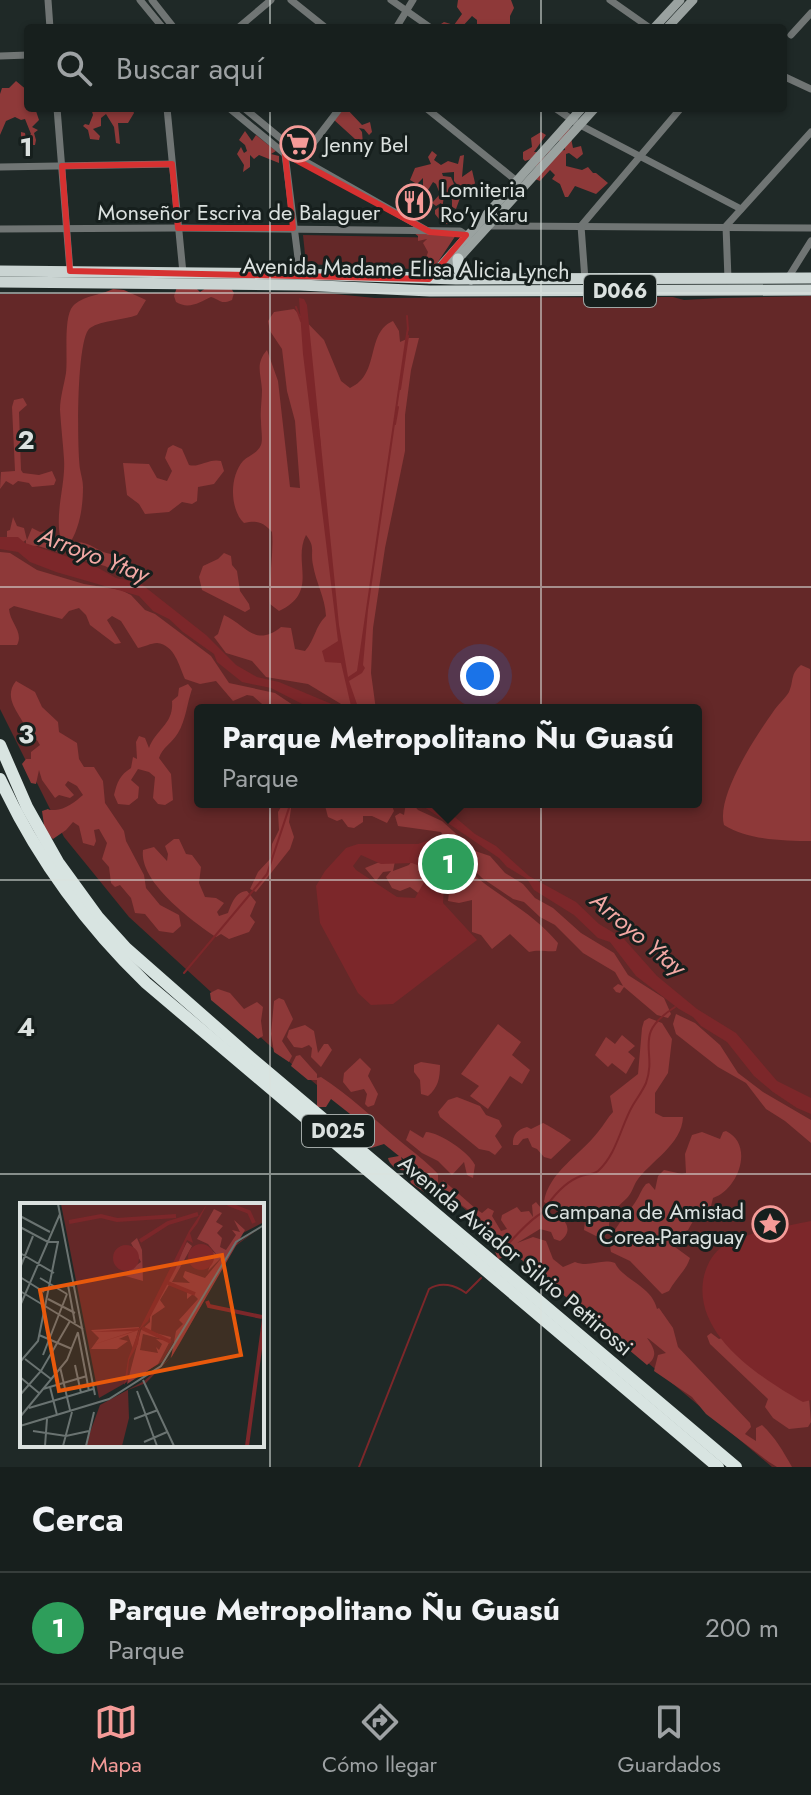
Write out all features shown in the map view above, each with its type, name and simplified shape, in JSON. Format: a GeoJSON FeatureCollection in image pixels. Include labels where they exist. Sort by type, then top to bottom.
{"type":"FeatureCollection","features":[{"type":"Feature","properties":{"kind":"highway"},"geometry":{"type":"LineString","coordinates":[[458,259],[459,270],[472,280]]}},
{"type":"Feature","properties":{"kind":"highway","name":"Avenida Madame Elisa Alicia Lynch"},"geometry":{"type":"LineString","coordinates":[[0,269],[70,277],[377,288],[811,290]]}},
{"type":"Feature","properties":{"kind":"highway","name":"Avenida Madame Elisa Alicia Lynch"},"geometry":{"type":"LineString","coordinates":[[0,282],[183,273],[472,280],[811,278]]}},
{"type":"Feature","properties":{"kind":"highway"},"geometry":{"type":"LineString","coordinates":[[0,288],[59,288],[70,277]]}},
{"type":"Feature","properties":{"kind":"highway"},"geometry":{"type":"LineString","coordinates":[[377,288],[390,284],[433,286],[434,279]]}},
{"type":"Feature","properties":{"kind":"highway","name":"Avenida Aviador Silvio Pettirossi"},"geometry":{"type":"LineString","coordinates":[[0,745],[43,837],[71,882],[114,936],[146,967],[736,1467]]}},
{"type":"Feature","properties":{"kind":"highway"},"geometry":{"type":"LineString","coordinates":[[0,753],[16,783]]}},
{"type":"Feature","properties":{"kind":"highway","name":"Avenida Aviador Silvio Pettirossi"},"geometry":{"type":"LineString","coordinates":[[0,779],[55,879],[118,957],[327,1138],[718,1467]]}},
{"type":"Feature","properties":{"kind":"main road"},"geometry":{"type":"LineString","coordinates":[[665,24],[680,0]]}},
{"type":"Feature","properties":{"kind":"main road"},"geometry":{"type":"LineString","coordinates":[[666,24],[693,0]]}},
{"type":"Feature","properties":{"kind":"main road"},"geometry":{"type":"LineString","coordinates":[[434,279],[472,245],[525,187],[576,122],[580,112]]}},
{"type":"Feature","properties":{"kind":"main road"},"geometry":{"type":"LineString","coordinates":[[434,279],[466,235],[516,180],[590,112]]}},
{"type":"Feature","properties":{"kind":"street"},"geometry":{"type":"LineString","coordinates":[[48,0],[50,24]]}},
{"type":"Feature","properties":{"kind":"street"},"geometry":{"type":"LineString","coordinates":[[140,0],[160,24]]}},
{"type":"Feature","properties":{"kind":"street"},"geometry":{"type":"LineString","coordinates":[[152,0],[171,24]]}},
{"type":"Feature","properties":{"kind":"street"},"geometry":{"type":"LineString","coordinates":[[243,24],[271,0]]}},
{"type":"Feature","properties":{"kind":"street"},"geometry":{"type":"LineString","coordinates":[[291,0],[321,24]]}},
{"type":"Feature","properties":{"kind":"street"},"geometry":{"type":"LineString","coordinates":[[391,0],[425,24]]}},
{"type":"Feature","properties":{"kind":"street"},"geometry":{"type":"LineString","coordinates":[[398,24],[413,0]]}},
{"type":"Feature","properties":{"kind":"street"},"geometry":{"type":"LineString","coordinates":[[610,0],[655,24]]}},
{"type":"Feature","properties":{"kind":"street"},"geometry":{"type":"LineString","coordinates":[[791,35],[811,13]]}},
{"type":"Feature","properties":{"kind":"street"},"geometry":{"type":"LineString","coordinates":[[0,56],[24,55]]}},
{"type":"Feature","properties":{"kind":"street"},"geometry":{"type":"LineString","coordinates":[[787,78],[811,89]]}},
{"type":"Feature","properties":{"kind":"street"},"geometry":{"type":"LineString","coordinates":[[57,112],[70,277]]}},
{"type":"Feature","properties":{"kind":"street"},"geometry":{"type":"LineString","coordinates":[[167,112],[183,273]]}},
{"type":"Feature","properties":{"kind":"street"},"geometry":{"type":"LineString","coordinates":[[235,112],[301,159],[430,232]]}},
{"type":"Feature","properties":{"kind":"street"},"geometry":{"type":"LineString","coordinates":[[248,112],[287,150],[300,274]]}},
{"type":"Feature","properties":{"kind":"street"},"geometry":{"type":"LineString","coordinates":[[301,159],[337,112]]}},
{"type":"Feature","properties":{"kind":"street"},"geometry":{"type":"LineString","coordinates":[[431,112],[525,187]]}},
{"type":"Feature","properties":{"kind":"street"},"geometry":{"type":"LineString","coordinates":[[561,112],[741,209]]}},
{"type":"Feature","properties":{"kind":"street"},"geometry":{"type":"LineString","coordinates":[[585,280],[581,226],[678,112]]}},
{"type":"Feature","properties":{"kind":"street"},"geometry":{"type":"LineString","coordinates":[[728,279],[726,226],[811,132]]}},
{"type":"Feature","properties":{"kind":"street"},"geometry":{"type":"LineString","coordinates":[[0,167],[172,164]]}},
{"type":"Feature","properties":{"kind":"street"},"geometry":{"type":"LineString","coordinates":[[490,226],[811,228]]}},
{"type":"Feature","properties":{"kind":"street","name":"Monseñor Escriva de Balaguer"},"geometry":{"type":"LineString","coordinates":[[0,229],[293,228],[460,231],[466,235]]}},
{"type":"Feature","properties":{"kind":"street"},"geometry":{"type":"LineString","coordinates":[[466,235],[472,245]]}},
{"type":"Feature","properties":{"kind":"street"},"geometry":{"type":"LineString","coordinates":[[788,278],[811,241]]}},
{"type":"Feature","properties":{"kind":"highlighted area"},"geometry":{"type":"Polygon","coordinates":[[[285,154],[430,232],[466,235],[429,279],[70,271],[62,166],[172,164],[178,228],[293,228],[285,154]]]}},
{"type":"Feature","properties":{"kind":"shaded area"},"geometry":{"type":"Polygon","coordinates":[[[458,0],[511,0],[514,8],[510,24],[477,24],[472,16],[465,24],[455,24],[462,14],[457,7],[458,0]]]}},
{"type":"Feature","properties":{"kind":"shaded area"},"geometry":{"type":"Polygon","coordinates":[[[16,81],[24,88],[24,112],[36,112],[39,120],[32,127],[38,130],[34,133],[35,145],[28,145],[29,152],[21,145],[21,132],[25,133],[26,139],[31,134],[25,119],[15,117],[6,121],[0,135],[0,94],[2,88],[9,88],[16,81]]]}},
{"type":"Feature","properties":{"kind":"shaded area"},"geometry":{"type":"Polygon","coordinates":[[[92,112],[134,113],[128,123],[118,123],[120,144],[116,143],[114,127],[106,114],[101,118],[101,126],[93,129],[100,136],[99,140],[90,139],[88,130],[83,126],[89,125],[92,112]]]}},
{"type":"Feature","properties":{"kind":"shaded area"},"geometry":{"type":"Polygon","coordinates":[[[341,112],[350,112],[362,125],[370,122],[372,132],[369,135],[359,128],[363,144],[355,152],[343,154],[335,149],[335,144],[347,141],[351,144],[355,139],[333,119],[341,112]]]}},
{"type":"Feature","properties":{"kind":"shaded area"},"geometry":{"type":"Polygon","coordinates":[[[569,128],[573,148],[581,146],[583,154],[577,159],[566,154],[566,166],[582,170],[588,167],[608,183],[596,194],[575,186],[565,197],[560,184],[552,179],[555,175],[550,170],[540,181],[535,179],[536,167],[531,159],[523,159],[523,152],[532,147],[531,138],[541,132],[546,135],[534,152],[540,152],[545,157],[550,150],[565,150],[564,143],[556,139],[569,128]]]}},
{"type":"Feature","properties":{"kind":"shaded area"},"geometry":{"type":"Polygon","coordinates":[[[245,131],[252,141],[256,135],[276,151],[271,154],[279,156],[279,163],[259,155],[254,159],[250,155],[250,167],[243,172],[244,165],[237,154],[241,147],[244,153],[247,151],[239,140],[245,131]]]}},
{"type":"Feature","properties":{"kind":"shaded area"},"geometry":{"type":"Polygon","coordinates":[[[432,151],[437,155],[434,160],[441,165],[448,161],[458,164],[460,156],[464,155],[462,177],[472,170],[475,183],[469,194],[464,196],[454,181],[454,172],[442,173],[451,177],[454,184],[452,191],[460,198],[456,209],[452,207],[452,200],[444,196],[442,209],[453,217],[448,224],[443,224],[435,214],[435,210],[442,205],[432,203],[440,194],[436,184],[433,182],[428,190],[423,186],[423,178],[417,184],[410,180],[415,168],[431,164],[428,157],[432,151]]]}},
{"type":"Feature","properties":{"kind":"shaded area"},"geometry":{"type":"Polygon","coordinates":[[[414,233],[456,235],[434,268],[428,265],[426,258],[428,252],[423,243],[427,239],[418,241],[414,233]]]}},
{"type":"Feature","properties":{"kind":"shaded area"},"geometry":{"type":"Polygon","coordinates":[[[303,235],[449,238],[429,265],[412,269],[306,264],[303,235]]]}},
{"type":"Feature","properties":{"kind":"shaded area"},"geometry":{"type":"Polygon","coordinates":[[[177,287],[195,287],[200,292],[206,288],[231,288],[234,293],[232,300],[228,301],[211,297],[185,305],[176,302],[177,287]]]}},
{"type":"Feature","properties":{"kind":"shaded area"},"geometry":{"type":"Polygon","coordinates":[[[113,289],[124,290],[146,300],[137,315],[95,325],[85,336],[78,418],[82,502],[75,532],[68,546],[63,546],[59,525],[64,470],[60,410],[66,373],[68,319],[77,303],[113,289]]]}},
{"type":"Feature","properties":{"kind":"shaded area"},"geometry":{"type":"Polygon","coordinates":[[[315,292],[375,298],[673,297],[684,300],[811,296],[811,1467],[772,1467],[268,1044],[129,917],[64,837],[0,709],[0,294],[315,292]]]}},
{"type":"Feature","properties":{"kind":"shaded area"},"geometry":{"type":"Polygon","coordinates":[[[299,298],[304,299],[307,305],[339,625],[348,677],[357,671],[409,327],[368,610],[365,668],[349,681],[357,704],[351,704],[341,663],[325,662],[322,651],[338,641],[299,298]]]}},
{"type":"Feature","properties":{"kind":"shaded area"},"geometry":{"type":"Polygon","coordinates":[[[294,309],[324,340],[341,381],[350,388],[360,382],[366,373],[384,327],[393,321],[399,331],[400,342],[419,338],[405,415],[405,451],[385,548],[373,628],[371,673],[375,704],[341,704],[308,684],[266,677],[252,661],[226,653],[214,637],[218,634],[224,615],[257,635],[272,633],[281,627],[291,628],[295,649],[305,651],[326,616],[313,565],[312,546],[306,535],[299,595],[279,611],[270,604],[272,532],[260,523],[244,523],[234,502],[233,484],[238,468],[262,443],[260,364],[267,350],[278,381],[290,487],[300,488],[295,421],[287,391],[282,349],[270,331],[268,321],[274,312],[294,309]]]}},
{"type":"Feature","properties":{"kind":"shaded area"},"geometry":{"type":"Polygon","coordinates":[[[23,398],[27,405],[19,412],[21,470],[39,475],[52,471],[56,480],[54,485],[32,487],[29,483],[18,481],[13,485],[6,481],[0,489],[1,472],[15,471],[12,407],[14,400],[23,398]]]}},
{"type":"Feature","properties":{"kind":"shaded area"},"geometry":{"type":"Polygon","coordinates":[[[173,445],[182,449],[189,465],[221,461],[224,471],[214,484],[198,487],[197,501],[192,504],[182,502],[169,512],[145,514],[139,504],[127,495],[123,463],[149,464],[157,478],[167,481],[172,471],[165,458],[168,448],[173,445]]]}},
{"type":"Feature","properties":{"kind":"shaded area"},"geometry":{"type":"Polygon","coordinates":[[[13,517],[17,526],[24,528],[27,540],[32,528],[45,531],[60,546],[58,552],[30,547],[26,545],[26,540],[7,538],[13,517]]]}},
{"type":"Feature","properties":{"kind":"shaded area"},"geometry":{"type":"Polygon","coordinates":[[[0,537],[18,537],[25,543],[93,565],[116,578],[140,583],[206,635],[236,665],[257,677],[279,682],[332,704],[302,704],[271,688],[242,682],[217,662],[214,654],[169,619],[153,611],[139,596],[56,572],[30,562],[18,552],[0,549],[0,537]]]}},
{"type":"Feature","properties":{"kind":"shaded area"},"geometry":{"type":"Polygon","coordinates":[[[74,542],[88,544],[123,558],[132,568],[129,578],[105,566],[79,559],[72,552],[74,542]]]}},
{"type":"Feature","properties":{"kind":"shaded area"},"geometry":{"type":"Polygon","coordinates":[[[0,552],[10,553],[37,570],[131,595],[145,610],[155,614],[211,656],[229,683],[275,693],[292,704],[262,704],[247,695],[233,701],[216,681],[200,684],[185,679],[176,657],[163,645],[155,643],[138,648],[121,621],[112,616],[107,620],[121,643],[115,644],[90,625],[79,608],[69,611],[62,619],[14,606],[9,609],[19,640],[17,645],[0,645],[0,552]]]}},
{"type":"Feature","properties":{"kind":"shaded area"},"geometry":{"type":"Polygon","coordinates":[[[224,553],[231,556],[240,591],[249,604],[250,609],[245,612],[202,590],[199,577],[203,566],[224,553]]]}},
{"type":"Feature","properties":{"kind":"shaded area"},"geometry":{"type":"Polygon","coordinates":[[[801,665],[810,669],[811,841],[766,839],[733,830],[724,825],[723,813],[732,783],[757,736],[789,692],[801,665]]]}},
{"type":"Feature","properties":{"kind":"shaded area"},"geometry":{"type":"Polygon","coordinates":[[[16,681],[35,692],[42,707],[58,722],[59,732],[77,743],[79,759],[84,767],[94,767],[103,781],[105,803],[124,831],[144,875],[146,888],[160,905],[179,915],[181,926],[173,933],[159,931],[145,914],[135,913],[131,898],[120,885],[115,887],[111,883],[109,867],[102,859],[107,843],[99,829],[94,830],[94,846],[83,843],[79,826],[73,822],[53,839],[45,832],[42,811],[63,808],[83,795],[77,786],[68,781],[65,785],[74,795],[55,798],[39,770],[36,784],[31,783],[22,764],[26,759],[31,759],[31,752],[40,745],[29,737],[12,702],[12,688],[16,681]]]}},
{"type":"Feature","properties":{"kind":"shaded area"},"geometry":{"type":"Polygon","coordinates":[[[188,684],[192,689],[183,723],[159,758],[171,774],[173,800],[165,805],[158,804],[153,798],[155,777],[138,769],[131,780],[139,787],[138,798],[129,805],[118,804],[114,795],[116,786],[131,768],[133,757],[137,759],[136,742],[139,736],[145,738],[149,748],[170,715],[172,701],[178,696],[179,688],[188,684]]]}},
{"type":"Feature","properties":{"kind":"shaded area"},"geometry":{"type":"Polygon","coordinates":[[[280,808],[291,808],[289,822],[294,837],[290,849],[256,892],[250,889],[258,872],[271,858],[272,844],[279,830],[280,808]]]}},
{"type":"Feature","properties":{"kind":"shaded area"},"geometry":{"type":"Polygon","coordinates":[[[326,808],[393,808],[394,811],[387,823],[372,816],[363,816],[363,822],[354,828],[348,827],[342,819],[337,821],[328,817],[326,808]]]}},
{"type":"Feature","properties":{"kind":"shaded area"},"geometry":{"type":"Polygon","coordinates":[[[405,808],[416,808],[442,821],[475,851],[490,856],[535,898],[553,908],[581,933],[614,953],[628,975],[664,998],[671,1014],[668,1018],[657,1015],[624,987],[620,993],[616,992],[613,988],[618,984],[623,986],[615,972],[583,953],[555,925],[540,917],[524,902],[513,899],[482,878],[450,846],[441,832],[398,826],[395,816],[400,813],[404,815],[405,808]]]}},
{"type":"Feature","properties":{"kind":"shaded area"},"geometry":{"type":"Polygon","coordinates":[[[426,808],[444,808],[475,834],[496,846],[529,876],[576,902],[599,924],[624,939],[657,976],[697,1009],[736,1033],[777,1081],[811,1098],[811,1114],[773,1092],[754,1076],[727,1042],[636,976],[610,942],[598,938],[574,915],[534,890],[527,879],[426,808]]]}},
{"type":"Feature","properties":{"kind":"shaded area"},"geometry":{"type":"Polygon","coordinates":[[[179,839],[186,854],[192,855],[201,867],[199,883],[205,897],[224,903],[217,912],[219,916],[228,913],[240,893],[247,891],[256,902],[250,916],[255,922],[249,932],[229,939],[221,934],[216,937],[181,911],[158,887],[149,875],[143,850],[154,847],[167,861],[165,846],[179,839]]]}},
{"type":"Feature","properties":{"kind":"shaded area"},"geometry":{"type":"Polygon","coordinates":[[[432,839],[446,854],[443,903],[477,940],[393,1004],[371,1005],[358,993],[320,923],[316,886],[346,848],[358,844],[418,844],[432,839]],[[361,855],[353,866],[397,897],[415,898],[427,877],[425,868],[412,863],[381,864],[361,855]]]}},
{"type":"Feature","properties":{"kind":"shaded area"},"geometry":{"type":"Polygon","coordinates":[[[453,853],[480,880],[540,925],[558,943],[556,951],[529,952],[510,934],[492,949],[481,935],[472,932],[472,900],[459,903],[448,901],[451,875],[448,866],[453,853]]]}},
{"type":"Feature","properties":{"kind":"shaded area"},"geometry":{"type":"Polygon","coordinates":[[[387,859],[395,861],[393,871],[409,865],[413,859],[432,869],[421,895],[410,887],[400,891],[392,888],[386,877],[391,871],[383,872],[376,881],[365,868],[387,859]]]}},
{"type":"Feature","properties":{"kind":"shaded area"},"geometry":{"type":"Polygon","coordinates":[[[218,989],[230,993],[244,1009],[257,1002],[263,1007],[263,1036],[258,1039],[211,1000],[210,993],[218,989]]]}},
{"type":"Feature","properties":{"kind":"shaded area"},"geometry":{"type":"Polygon","coordinates":[[[279,998],[284,1000],[293,1019],[282,1041],[292,1056],[289,1062],[274,1052],[271,1034],[274,1001],[279,998]]]}},
{"type":"Feature","properties":{"kind":"shaded area"},"geometry":{"type":"Polygon","coordinates":[[[676,1014],[695,1023],[720,1045],[738,1073],[763,1092],[811,1120],[811,1143],[766,1109],[746,1083],[718,1067],[676,1034],[673,1024],[676,1014]]]}},
{"type":"Feature","properties":{"kind":"shaded area"},"geometry":{"type":"Polygon","coordinates":[[[649,1018],[662,1023],[672,1039],[668,1073],[655,1093],[655,1113],[663,1117],[683,1117],[681,1127],[671,1144],[642,1174],[629,1196],[614,1211],[609,1228],[600,1238],[584,1230],[585,1221],[571,1219],[544,1202],[558,1173],[591,1140],[613,1112],[610,1096],[638,1074],[642,1028],[649,1018]]]}},
{"type":"Feature","properties":{"kind":"shaded area"},"geometry":{"type":"Polygon","coordinates":[[[498,1024],[521,1042],[512,1055],[530,1070],[522,1084],[510,1076],[488,1109],[470,1096],[479,1086],[461,1074],[498,1024]]]}},
{"type":"Feature","properties":{"kind":"shaded area"},"geometry":{"type":"Polygon","coordinates":[[[305,1025],[314,1031],[318,1053],[324,1044],[332,1050],[321,1067],[311,1057],[312,1048],[309,1045],[294,1047],[287,1037],[289,1030],[305,1025]]]}},
{"type":"Feature","properties":{"kind":"shaded area"},"geometry":{"type":"Polygon","coordinates":[[[622,1035],[635,1046],[628,1052],[635,1058],[626,1074],[612,1063],[608,1067],[595,1055],[606,1037],[615,1044],[622,1035]]]}},
{"type":"Feature","properties":{"kind":"shaded area"},"geometry":{"type":"Polygon","coordinates":[[[300,1055],[317,1078],[321,1077],[342,1092],[429,1165],[438,1174],[438,1183],[430,1181],[429,1190],[424,1192],[411,1183],[409,1177],[411,1172],[416,1172],[427,1179],[401,1157],[405,1170],[397,1169],[390,1163],[388,1158],[399,1156],[384,1144],[371,1148],[364,1139],[360,1139],[354,1127],[359,1121],[331,1099],[326,1107],[317,1107],[317,1080],[308,1080],[291,1066],[296,1056],[300,1055]]]}},
{"type":"Feature","properties":{"kind":"shaded area"},"geometry":{"type":"Polygon","coordinates":[[[360,1058],[371,1069],[368,1076],[378,1094],[374,1105],[368,1107],[364,1089],[351,1092],[343,1082],[344,1073],[360,1058]]]}},
{"type":"Feature","properties":{"kind":"shaded area"},"geometry":{"type":"Polygon","coordinates":[[[421,1062],[440,1065],[438,1082],[428,1096],[421,1094],[420,1080],[414,1072],[414,1065],[421,1062]]]}},
{"type":"Feature","properties":{"kind":"shaded area"},"geometry":{"type":"Polygon","coordinates":[[[457,1097],[480,1106],[486,1115],[499,1120],[502,1126],[495,1136],[502,1147],[495,1155],[479,1149],[440,1117],[438,1112],[448,1100],[457,1097]]]}},
{"type":"Feature","properties":{"kind":"shaded area"},"geometry":{"type":"Polygon","coordinates":[[[543,1123],[571,1140],[551,1159],[532,1147],[528,1138],[513,1145],[518,1131],[543,1123]]]}},
{"type":"Feature","properties":{"kind":"shaded area"},"geometry":{"type":"Polygon","coordinates":[[[410,1130],[423,1138],[426,1132],[438,1135],[461,1149],[475,1165],[473,1178],[467,1175],[464,1162],[452,1175],[438,1161],[422,1153],[406,1140],[410,1130]]]}},
{"type":"Feature","properties":{"kind":"shaded area"},"geometry":{"type":"Polygon","coordinates":[[[726,1131],[740,1146],[740,1167],[730,1186],[713,1198],[711,1206],[696,1216],[688,1230],[676,1238],[675,1247],[690,1258],[669,1291],[662,1294],[630,1261],[611,1252],[612,1238],[646,1184],[649,1183],[655,1190],[658,1176],[664,1170],[686,1173],[685,1154],[692,1135],[702,1132],[720,1139],[726,1131]]]}},
{"type":"Feature","properties":{"kind":"shaded area"},"geometry":{"type":"Polygon","coordinates":[[[443,1180],[482,1213],[488,1208],[494,1211],[492,1216],[501,1231],[507,1229],[501,1220],[502,1215],[517,1207],[521,1212],[529,1211],[533,1217],[532,1205],[536,1202],[546,1214],[562,1219],[567,1232],[560,1241],[554,1239],[551,1232],[540,1229],[517,1243],[533,1237],[546,1241],[553,1259],[563,1267],[575,1262],[615,1263],[649,1294],[673,1328],[678,1347],[750,1423],[751,1427],[745,1434],[756,1441],[756,1428],[762,1425],[775,1439],[792,1467],[777,1467],[769,1462],[706,1414],[692,1397],[654,1371],[658,1355],[666,1353],[649,1339],[654,1355],[647,1365],[517,1256],[514,1250],[509,1256],[498,1259],[494,1249],[501,1242],[486,1229],[480,1218],[441,1191],[443,1180]]]}},
{"type":"Feature","properties":{"kind":"shaded area"},"geometry":{"type":"Polygon","coordinates":[[[811,1221],[811,1400],[803,1402],[768,1380],[733,1352],[708,1317],[703,1297],[707,1267],[713,1255],[723,1246],[753,1234],[811,1221]]]}},
{"type":"Feature","properties":{"kind":"shaded area"},"geometry":{"type":"Polygon","coordinates":[[[711,1333],[719,1339],[725,1337],[809,1398],[811,1422],[808,1427],[789,1429],[773,1418],[765,1407],[768,1399],[710,1344],[707,1336],[711,1333]]]}},
{"type":"Feature","properties":{"kind":"waterway"},"geometry":{"type":"LineString","coordinates":[[296,307],[301,321]]}},
{"type":"Feature","properties":{"kind":"waterway"},"geometry":{"type":"LineString","coordinates":[[407,316],[408,330]]}},
{"type":"Feature","properties":{"kind":"waterway"},"geometry":{"type":"LineString","coordinates":[[400,389],[408,336]]}},
{"type":"Feature","properties":{"kind":"waterway"},"geometry":{"type":"LineString","coordinates":[[395,424],[398,407]]}},
{"type":"Feature","properties":{"kind":"waterway"},"geometry":{"type":"LineString","coordinates":[[317,418],[320,447]]}},
{"type":"Feature","properties":{"kind":"waterway"},"geometry":{"type":"LineString","coordinates":[[184,973],[267,874],[289,808]]}},
{"type":"Feature","properties":{"kind":"waterway"},"geometry":{"type":"LineString","coordinates":[[548,1204],[571,1181],[598,1171],[610,1156],[646,1083],[650,1035],[662,1017],[675,1007]]}},
{"type":"Feature","properties":{"kind":"waterway"},"geometry":{"type":"LineString","coordinates":[[506,1246],[542,1213]]}},
{"type":"Feature","properties":{"kind":"waterway"},"geometry":{"type":"LineString","coordinates":[[359,1467],[429,1289],[448,1285],[466,1293],[481,1278]]}},
{"type":"Feature","properties":{"kind":"place","name":"Jenny Bel"},"geometry":{"type":"Point","coordinates":[298,144]}},
{"type":"Feature","properties":{"kind":"place","name":"Lomiteria Ro'y Karu"},"geometry":{"type":"Point","coordinates":[414,202]}},
{"type":"Feature","properties":{"kind":"place","name":"Parque Metropolitano Ñu Guasú"},"geometry":{"type":"Point","coordinates":[448,864]}},
{"type":"Feature","properties":{"kind":"place","name":"Campana de Amistad Corea-Paraguay"},"geometry":{"type":"Point","coordinates":[770,1224]}},
{"type":"Feature","properties":{"kind":"water label","name":"Arroyo Ytay"},"geometry":{"type":"Point","coordinates":[94,555]}},
{"type":"Feature","properties":{"kind":"water label","name":"Arroyo Ytay"},"geometry":{"type":"Point","coordinates":[638,934]}}]}
